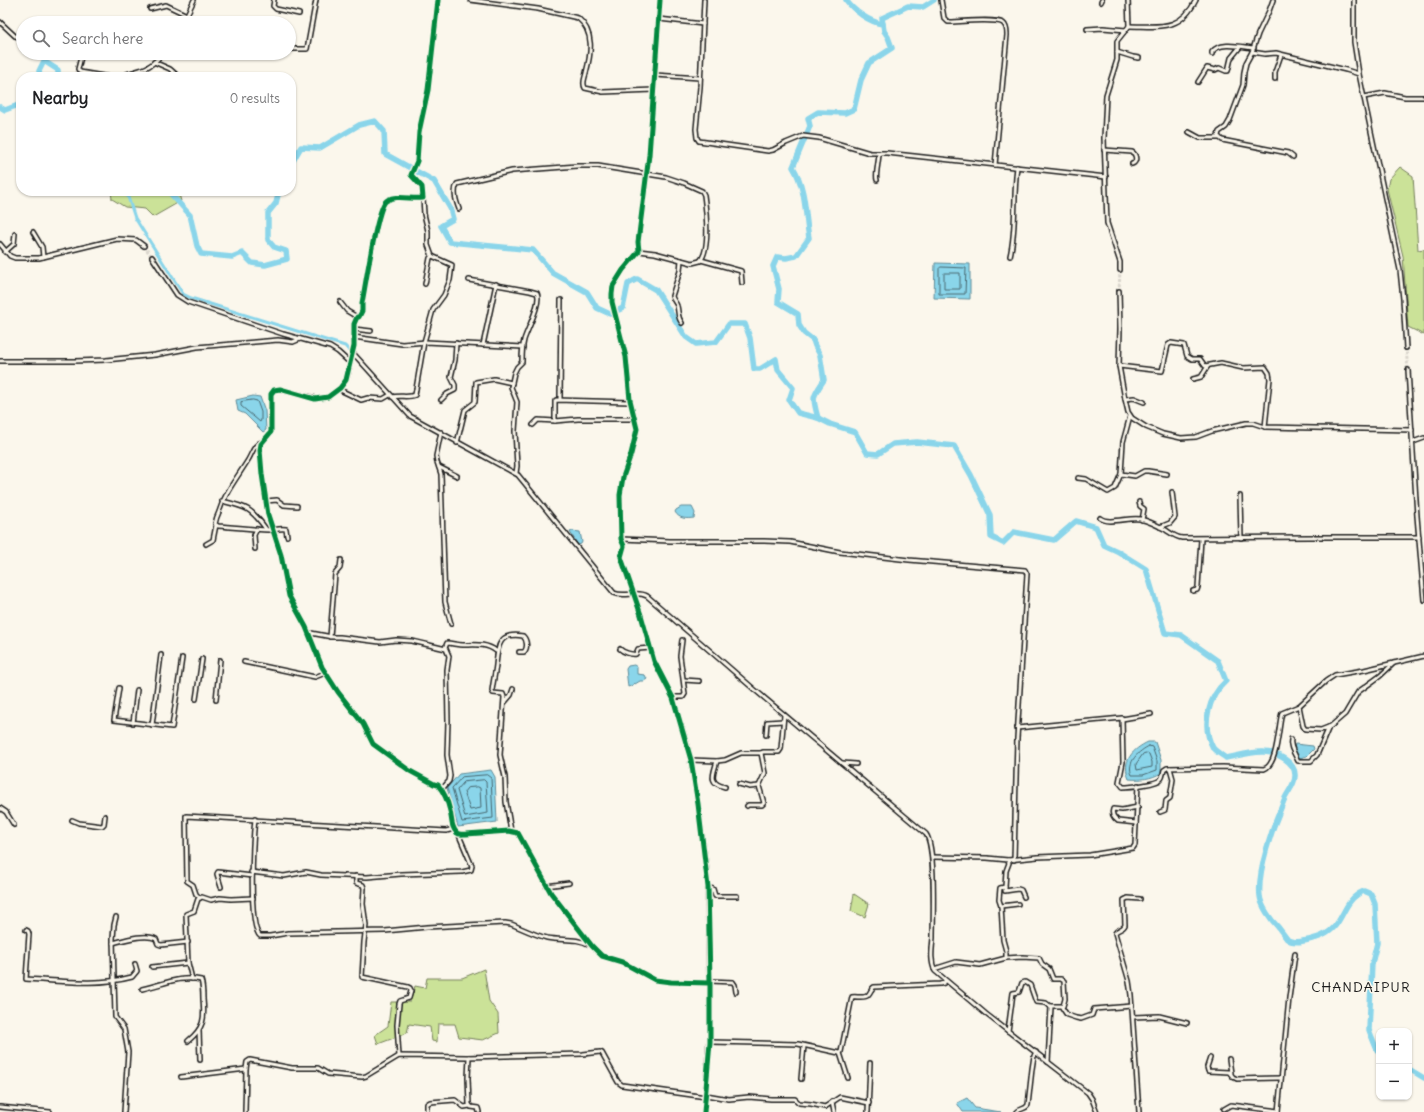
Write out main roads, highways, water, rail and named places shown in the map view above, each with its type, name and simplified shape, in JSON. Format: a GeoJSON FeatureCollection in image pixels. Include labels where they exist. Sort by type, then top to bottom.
{"type":"FeatureCollection","features":[{"type":"Feature","properties":{"kind":"water"},"geometry":{"type":"Polygon","coordinates":[[[935,263],[970,264],[970,299],[934,298],[935,263]]]}},
{"type":"Feature","properties":{"kind":"water"},"geometry":{"type":"Polygon","coordinates":[[[253,396],[260,397],[265,411],[266,430],[263,432],[245,414],[238,411],[236,400],[253,396]]]}},
{"type":"Feature","properties":{"kind":"water"},"geometry":{"type":"Polygon","coordinates":[[[681,507],[692,507],[695,513],[694,518],[679,516],[675,512],[681,507]]]}},
{"type":"Feature","properties":{"kind":"water"},"geometry":{"type":"Polygon","coordinates":[[[570,532],[580,532],[581,544],[578,545],[570,532]]]}},
{"type":"Feature","properties":{"kind":"water"},"geometry":{"type":"Polygon","coordinates":[[[634,665],[637,667],[637,674],[645,675],[647,679],[635,684],[634,683],[628,687],[626,669],[628,666],[634,665]]]}},
{"type":"Feature","properties":{"kind":"water"},"geometry":{"type":"Polygon","coordinates":[[[1148,742],[1155,742],[1161,760],[1161,773],[1145,779],[1129,779],[1126,767],[1130,756],[1138,748],[1148,742]]]}},
{"type":"Feature","properties":{"kind":"water"},"geometry":{"type":"Polygon","coordinates":[[[1295,744],[1313,746],[1314,749],[1307,756],[1299,758],[1294,749],[1295,744]]]}},
{"type":"Feature","properties":{"kind":"water"},"geometry":{"type":"Polygon","coordinates":[[[491,770],[495,777],[497,822],[458,827],[447,788],[459,774],[491,770]]]}},
{"type":"Feature","properties":{"kind":"water"},"geometry":{"type":"Polygon","coordinates":[[[967,1098],[975,1108],[1001,1112],[963,1112],[957,1103],[967,1098]]]}},
{"type":"Feature","properties":{"kind":"waterway"},"geometry":{"type":"LineString","coordinates":[[846,0],[862,15],[872,21],[883,24]]}},
{"type":"Feature","properties":{"kind":"waterway"},"geometry":{"type":"LineString","coordinates":[[818,418],[814,398],[817,390],[824,380],[820,355],[813,340],[804,333],[799,325],[798,314],[778,302],[779,289],[773,266],[777,257],[786,258],[796,256],[809,238],[803,192],[793,167],[810,126],[808,118],[818,112],[845,113],[854,109],[861,80],[869,63],[892,48],[884,31],[882,18],[908,6],[923,7],[934,0]]}},
{"type":"Feature","properties":{"kind":"waterway"},"geometry":{"type":"LineString","coordinates":[[39,72],[44,61],[58,70],[58,72]]}},
{"type":"Feature","properties":{"kind":"waterway"},"geometry":{"type":"LineString","coordinates":[[0,107],[5,110],[16,106]]}},
{"type":"Feature","properties":{"kind":"waterway"},"geometry":{"type":"LineString","coordinates":[[296,156],[301,147],[320,148],[359,125],[375,121],[384,131],[385,154],[434,181],[450,208],[453,219],[441,226],[450,242],[533,250],[553,273],[587,292],[597,308],[610,314],[623,308],[628,284],[637,279],[656,290],[686,337],[696,344],[716,342],[729,324],[745,324],[750,338],[754,369],[760,369],[776,359],[778,370],[793,388],[789,400],[798,413],[818,418],[830,424],[855,432],[867,453],[878,454],[893,444],[917,442],[954,446],[971,475],[990,515],[991,537],[1003,543],[1014,532],[1054,540],[1076,521],[1096,527],[1104,545],[1117,551],[1146,569],[1165,633],[1181,635],[1218,661],[1226,681],[1215,695],[1208,712],[1207,730],[1213,748],[1226,758],[1255,752],[1269,752],[1289,762],[1292,766],[1295,780],[1284,799],[1263,862],[1261,874],[1260,896],[1264,908],[1272,921],[1290,941],[1302,942],[1310,940],[1326,934],[1333,928],[1350,902],[1356,896],[1364,891],[1371,894],[1375,904],[1377,943],[1372,963],[1369,1030],[1376,1048]]}},
{"type":"Feature","properties":{"kind":"waterway"},"geometry":{"type":"LineString","coordinates":[[128,196],[135,218],[183,294],[191,298],[345,346],[353,355]]}},
{"type":"Feature","properties":{"kind":"waterway"},"geometry":{"type":"LineString","coordinates":[[173,196],[190,215],[197,246],[201,254],[232,257],[242,253],[252,263],[265,265],[287,259],[286,251],[274,247],[268,240],[268,213],[276,203],[278,196]]}},
{"type":"Feature","properties":{"kind":"waterway"},"geometry":{"type":"LineString","coordinates":[[1412,1071],[1424,1078]]}},
{"type":"Feature","properties":{"kind":"tunnel"},"geometry":{"type":"LineString","coordinates":[[647,170],[649,155]]}},
{"type":"Feature","properties":{"kind":"tunnel"},"geometry":{"type":"LineString","coordinates":[[414,178],[421,185]]}},
{"type":"Feature","properties":{"kind":"tunnel"},"geometry":{"type":"LineString","coordinates":[[144,246],[152,257]]}},
{"type":"Feature","properties":{"kind":"tunnel"},"geometry":{"type":"LineString","coordinates":[[1119,291],[1120,270]]}},
{"type":"Feature","properties":{"kind":"tunnel"},"geometry":{"type":"LineString","coordinates":[[1406,348],[1408,370]]}},
{"type":"Feature","properties":{"kind":"district","name":"CHANDAIPUR"},"geometry":{"type":"Point","coordinates":[1361,987]}}]}
